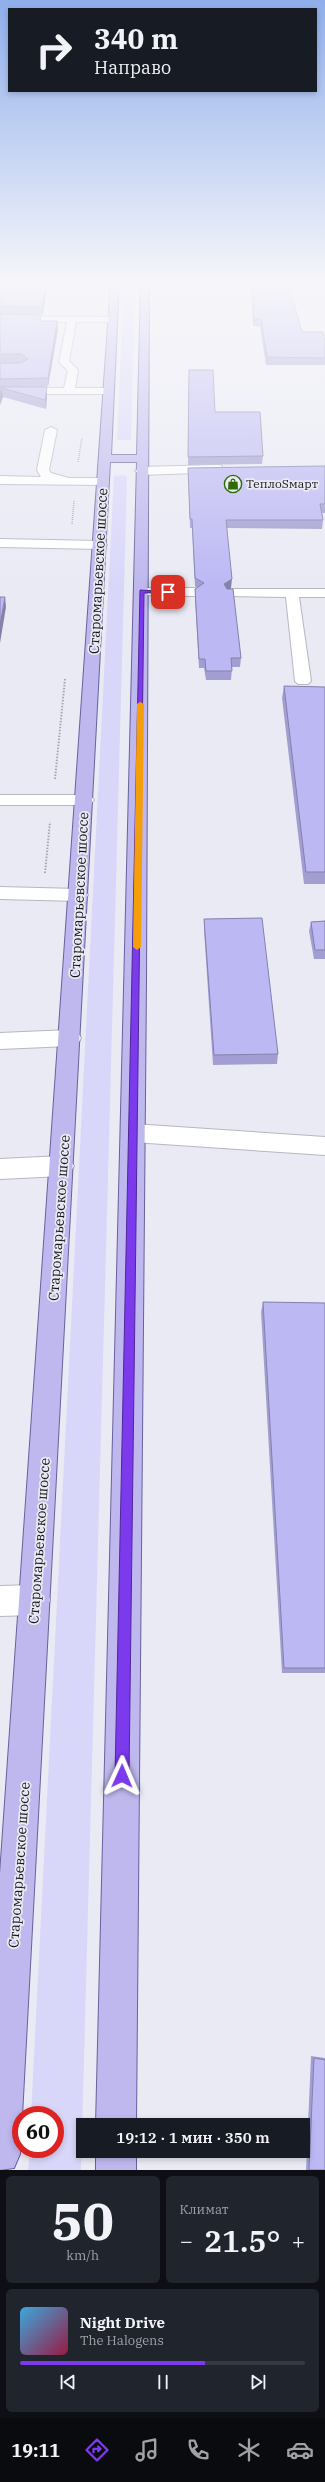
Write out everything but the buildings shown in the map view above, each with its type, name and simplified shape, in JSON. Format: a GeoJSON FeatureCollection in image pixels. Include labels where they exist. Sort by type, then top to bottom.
{"type":"FeatureCollection","features":[{"type":"Feature","properties":{"kind":"main road","name":"Старомарьевское шоссе"},"geometry":{"type":"LineString","coordinates":[[0,2154],[36,1600],[109,383]]}},
{"type":"Feature","properties":{"kind":"main road"},"geometry":{"type":"LineString","coordinates":[[116,2118],[142,592],[141,464],[143,383]]}},
{"type":"Feature","properties":{"kind":"main road"},"geometry":{"type":"LineString","coordinates":[[106,458],[141,464]]}},
{"type":"Feature","properties":{"kind":"main road"},"geometry":{"type":"LineString","coordinates":[[116,2158],[116,2170]]}},
{"type":"Feature","properties":{"kind":"lane"},"geometry":{"type":"LineString","coordinates":[[69,391],[70,383]]}},
{"type":"Feature","properties":{"kind":"lane"},"geometry":{"type":"LineString","coordinates":[[0,391],[109,391]]}},
{"type":"Feature","properties":{"kind":"lane"},"geometry":{"type":"LineString","coordinates":[[51,430],[43,470],[46,476],[76,482]]}},
{"type":"Feature","properties":{"kind":"lane"},"geometry":{"type":"LineString","coordinates":[[141,464],[229,469]]}},
{"type":"Feature","properties":{"kind":"lane"},"geometry":{"type":"LineString","coordinates":[[0,480],[103,482]]}},
{"type":"Feature","properties":{"kind":"lane"},"geometry":{"type":"LineString","coordinates":[[0,543],[100,545]]}},
{"type":"Feature","properties":{"kind":"lane"},"geometry":{"type":"LineString","coordinates":[[142,592],[195,592]]}},
{"type":"Feature","properties":{"kind":"lane"},"geometry":{"type":"LineString","coordinates":[[232,593],[325,594]]}},
{"type":"Feature","properties":{"kind":"lane"},"geometry":{"type":"LineString","coordinates":[[292,593],[304,681]]}},
{"type":"Feature","properties":{"kind":"lane"},"geometry":{"type":"LineString","coordinates":[[0,800],[85,800]]}},
{"type":"Feature","properties":{"kind":"lane"},"geometry":{"type":"LineString","coordinates":[[0,893],[79,895]]}},
{"type":"Feature","properties":{"kind":"lane"},"geometry":{"type":"LineString","coordinates":[[0,1041],[70,1038]]}},
{"type":"Feature","properties":{"kind":"lane"},"geometry":{"type":"LineString","coordinates":[[133,1133],[325,1146]]}},
{"type":"Feature","properties":{"kind":"lane"},"geometry":{"type":"LineString","coordinates":[[0,1169],[62,1166]]}},
{"type":"Feature","properties":{"kind":"lane"},"geometry":{"type":"LineString","coordinates":[[0,1601],[36,1600]]}},
{"type":"Feature","properties":{"kind":"path"},"geometry":{"type":"LineString","coordinates":[[71,544],[76,482]]}},
{"type":"Feature","properties":{"kind":"path"},"geometry":{"type":"LineString","coordinates":[[43,894],[65,677]]}},
{"type":"Feature","properties":{"kind":"shaded area"},"geometry":{"type":"Polygon","coordinates":[[[120,383],[132,383],[131,440],[117,440],[120,383]]]}},
{"type":"Feature","properties":{"kind":"shaded area"},"geometry":{"type":"Polygon","coordinates":[[[124,475],[127,477],[82,2118],[76,2118],[76,2158],[81,2158],[81,2170],[28,2170],[29,2158],[64,2158],[64,2106],[31,2106],[114,476],[124,475]]]}},
{"type":"Feature","properties":{"kind":"slow traffic"},"geometry":{"type":"LineString","coordinates":[[137,947],[140,704]]}},
{"type":"Feature","properties":{"kind":"place","name":"ТеплоSмарт"},"geometry":{"type":"Point","coordinates":[233,484]}},
{"type":"Feature","properties":{"kind":"route"},"geometry":{"type":"LineString","coordinates":[[122,1776],[142,592],[168,592]]}}]}
